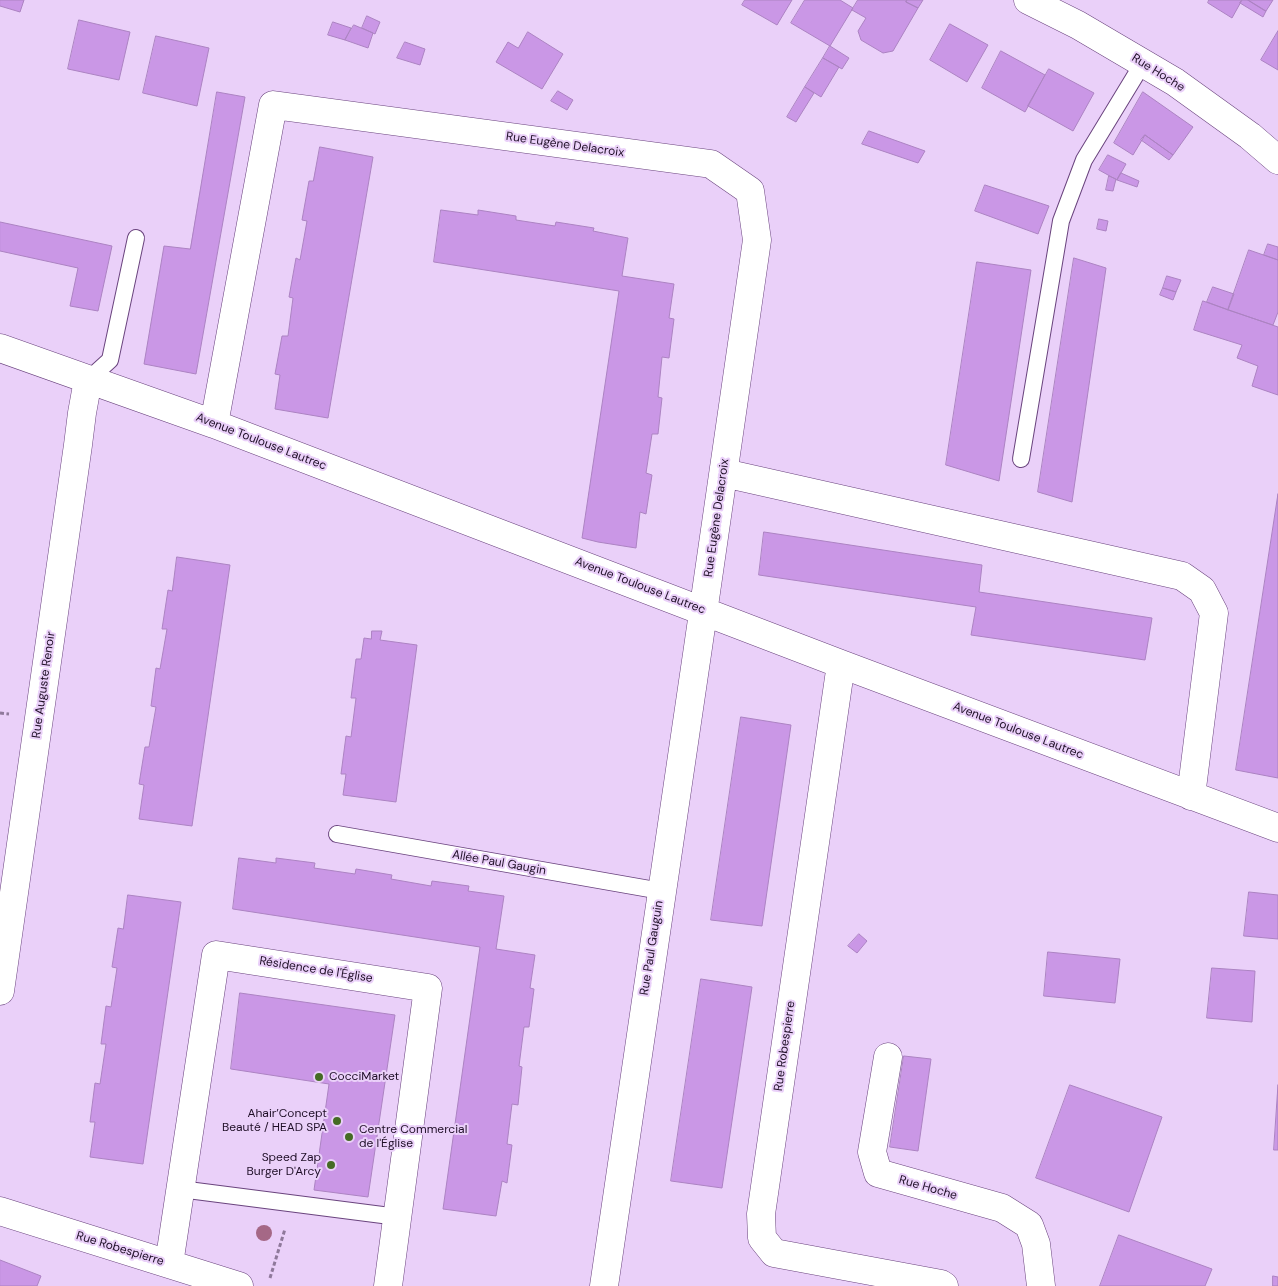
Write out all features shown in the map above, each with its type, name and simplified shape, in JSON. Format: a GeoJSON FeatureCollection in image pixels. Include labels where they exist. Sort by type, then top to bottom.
{"type":"FeatureCollection","features":[{"type":"Feature","properties":{"kind":"street","name":"Rue Hoche"},"geometry":{"type":"LineString","coordinates":[[1028,0],[1078,25],[1175,82],[1250,136],[1278,160]]}},
{"type":"Feature","properties":{"kind":"street","name":"Rue Eugène Delacroix"},"geometry":{"type":"LineString","coordinates":[[214,424],[273,105],[711,164],[750,191],[757,240],[704,611]]}},
{"type":"Feature","properties":{"kind":"street","name":"Avenue Toulouse Lautrec"},"geometry":{"type":"LineString","coordinates":[[0,348],[214,424],[841,664],[1278,828]]}},
{"type":"Feature","properties":{"kind":"street","name":"Rue Auguste Renoir"},"geometry":{"type":"LineString","coordinates":[[0,991],[88,380]]}},
{"type":"Feature","properties":{"kind":"street"},"geometry":{"type":"LineString","coordinates":[[724,473],[1182,576],[1202,590],[1214,613],[1191,796]]}},
{"type":"Feature","properties":{"kind":"street","name":"Rue Paul Gauguin"},"geometry":{"type":"LineString","coordinates":[[604,1286],[661,891],[704,611]]}},
{"type":"Feature","properties":{"kind":"street","name":"Rue Robespierre"},"geometry":{"type":"LineString","coordinates":[[841,664],[761,1214],[762,1238],[774,1253],[944,1286]]}},
{"type":"Feature","properties":{"kind":"street","name":"Résidence de l'Église"},"geometry":{"type":"LineString","coordinates":[[169,1264],[216,955],[428,988],[388,1286]]}},
{"type":"Feature","properties":{"kind":"street","name":"Rue Hoche"},"geometry":{"type":"LineString","coordinates":[[888,1057],[872,1152],[878,1173],[1002,1208],[1030,1225],[1036,1244],[1041,1286]]}},
{"type":"Feature","properties":{"kind":"street","name":"Rue Robespierre"},"geometry":{"type":"LineString","coordinates":[[0,1211],[239,1286]]}},
{"type":"Feature","properties":{"kind":"lane"},"geometry":{"type":"LineString","coordinates":[[1021,459],[1061,221],[1084,160],[1143,63]]}},
{"type":"Feature","properties":{"kind":"lane"},"geometry":{"type":"LineString","coordinates":[[88,380],[110,360],[136,238]]}},
{"type":"Feature","properties":{"kind":"lane","name":"Allée Paul Gaugin"},"geometry":{"type":"LineString","coordinates":[[337,834],[661,891]]}},
{"type":"Feature","properties":{"kind":"lane"},"geometry":{"type":"LineString","coordinates":[[180,1189],[398,1217]]}},
{"type":"Feature","properties":{"kind":"path"},"geometry":{"type":"LineString","coordinates":[[268,1286],[293,1203]]}},
{"type":"Feature","properties":{"kind":"building"},"geometry":{"type":"Polygon","coordinates":[[[0,0],[24,0],[20,12],[0,6],[0,0]]]}},
{"type":"Feature","properties":{"kind":"building"},"geometry":{"type":"Polygon","coordinates":[[[745,0],[792,0],[777,25],[742,5],[745,0]]]}},
{"type":"Feature","properties":{"kind":"building"},"geometry":{"type":"Polygon","coordinates":[[[805,0],[840,0],[853,8],[830,46],[791,23],[805,0]]]}},
{"type":"Feature","properties":{"kind":"building"},"geometry":{"type":"Polygon","coordinates":[[[858,0],[907,0],[906,2],[918,8],[893,51],[883,53],[861,40],[858,31],[866,18],[852,10],[858,0]]]}},
{"type":"Feature","properties":{"kind":"building"},"geometry":{"type":"Polygon","coordinates":[[[907,0],[923,0],[918,8],[906,2],[907,0]]]}},
{"type":"Feature","properties":{"kind":"building"},"geometry":{"type":"Polygon","coordinates":[[[1209,0],[1242,0],[1232,18],[1208,3],[1209,0]]]}},
{"type":"Feature","properties":{"kind":"building"},"geometry":{"type":"Polygon","coordinates":[[[1242,0],[1248,0],[1266,11],[1263,17],[1240,3],[1242,0]]]}},
{"type":"Feature","properties":{"kind":"building"},"geometry":{"type":"Polygon","coordinates":[[[1248,0],[1273,0],[1266,11],[1248,0]]]}},
{"type":"Feature","properties":{"kind":"building"},"geometry":{"type":"Polygon","coordinates":[[[367,16],[380,22],[375,34],[362,28],[367,16]]]}},
{"type":"Feature","properties":{"kind":"building"},"geometry":{"type":"Polygon","coordinates":[[[79,20],[130,32],[119,80],[68,69],[79,20]]]}},
{"type":"Feature","properties":{"kind":"building"},"geometry":{"type":"Polygon","coordinates":[[[333,22],[351,28],[345,40],[328,35],[333,22]]]}},
{"type":"Feature","properties":{"kind":"building"},"geometry":{"type":"Polygon","coordinates":[[[950,24],[988,45],[967,82],[930,60],[950,24]]]}},
{"type":"Feature","properties":{"kind":"building"},"geometry":{"type":"Polygon","coordinates":[[[354,25],[373,33],[368,48],[345,40],[354,25]]]}},
{"type":"Feature","properties":{"kind":"building"},"geometry":{"type":"Polygon","coordinates":[[[1278,31],[1278,70],[1261,60],[1278,31]]]}},
{"type":"Feature","properties":{"kind":"building"},"geometry":{"type":"Polygon","coordinates":[[[528,32],[563,54],[542,89],[496,62],[508,42],[518,48],[528,32]]]}},
{"type":"Feature","properties":{"kind":"building"},"geometry":{"type":"Polygon","coordinates":[[[156,36],[209,48],[197,106],[143,93],[156,36]]]}},
{"type":"Feature","properties":{"kind":"building"},"geometry":{"type":"Polygon","coordinates":[[[405,42],[425,49],[420,65],[397,58],[405,42]]]}},
{"type":"Feature","properties":{"kind":"building"},"geometry":{"type":"Polygon","coordinates":[[[830,46],[849,58],[842,69],[823,58],[830,46]]]}},
{"type":"Feature","properties":{"kind":"building"},"geometry":{"type":"Polygon","coordinates":[[[1001,51],[1045,75],[1025,112],[982,88],[1001,51]]]}},
{"type":"Feature","properties":{"kind":"building"},"geometry":{"type":"Polygon","coordinates":[[[823,58],[839,67],[821,97],[805,87],[823,58]]]}},
{"type":"Feature","properties":{"kind":"building"},"geometry":{"type":"Polygon","coordinates":[[[1049,69],[1094,93],[1073,131],[1028,106],[1049,69]]]}},
{"type":"Feature","properties":{"kind":"building"},"geometry":{"type":"Polygon","coordinates":[[[805,87],[814,93],[796,122],[787,117],[805,87]]]}},
{"type":"Feature","properties":{"kind":"building"},"geometry":{"type":"Polygon","coordinates":[[[558,91],[573,100],[567,110],[551,101],[558,91]]]}},
{"type":"Feature","properties":{"kind":"building"},"geometry":{"type":"Polygon","coordinates":[[[217,92],[245,97],[196,374],[144,364],[164,246],[190,249],[217,92]]]}},
{"type":"Feature","properties":{"kind":"building"},"geometry":{"type":"Polygon","coordinates":[[[1143,92],[1193,127],[1173,155],[1145,135],[1133,155],[1114,143],[1143,92]]]}},
{"type":"Feature","properties":{"kind":"building"},"geometry":{"type":"Polygon","coordinates":[[[869,131],[925,151],[918,163],[862,144],[869,131]]]}},
{"type":"Feature","properties":{"kind":"building"},"geometry":{"type":"Polygon","coordinates":[[[1145,135],[1173,155],[1169,160],[1141,140],[1145,135]]]}},
{"type":"Feature","properties":{"kind":"building"},"geometry":{"type":"Polygon","coordinates":[[[320,147],[373,157],[328,418],[275,409],[280,375],[275,374],[282,336],[288,336],[293,298],[289,297],[296,258],[300,260],[307,221],[302,220],[309,181],[313,181],[320,147]]]}},
{"type":"Feature","properties":{"kind":"building"},"geometry":{"type":"Polygon","coordinates":[[[1108,155],[1126,164],[1117,180],[1099,170],[1108,155]]]}},
{"type":"Feature","properties":{"kind":"building"},"geometry":{"type":"Polygon","coordinates":[[[1121,173],[1139,181],[1137,187],[1117,180],[1121,173]]]}},
{"type":"Feature","properties":{"kind":"building"},"geometry":{"type":"Polygon","coordinates":[[[1109,176],[1116,179],[1113,191],[1106,190],[1109,176]]]}},
{"type":"Feature","properties":{"kind":"building"},"geometry":{"type":"Polygon","coordinates":[[[985,185],[1049,206],[1038,234],[975,211],[985,185]]]}},
{"type":"Feature","properties":{"kind":"building"},"geometry":{"type":"Polygon","coordinates":[[[441,210],[478,215],[478,210],[516,216],[516,220],[555,226],[556,222],[594,228],[593,231],[628,238],[622,276],[674,284],[669,318],[674,319],[669,358],[662,357],[658,397],[662,398],[658,434],[652,434],[646,473],[652,475],[646,514],[640,512],[636,548],[582,538],[619,291],[434,262],[441,210]]]}},
{"type":"Feature","properties":{"kind":"building"},"geometry":{"type":"Polygon","coordinates":[[[1099,219],[1108,221],[1106,231],[1097,229],[1099,219]]]}},
{"type":"Feature","properties":{"kind":"building"},"geometry":{"type":"Polygon","coordinates":[[[0,222],[112,246],[98,311],[70,306],[78,268],[0,251],[0,222]]]}},
{"type":"Feature","properties":{"kind":"building"},"geometry":{"type":"Polygon","coordinates":[[[1268,244],[1278,247],[1278,260],[1264,255],[1268,244]]]}},
{"type":"Feature","properties":{"kind":"building"},"geometry":{"type":"Polygon","coordinates":[[[1249,250],[1278,260],[1278,312],[1273,325],[1228,310],[1249,250]]]}},
{"type":"Feature","properties":{"kind":"building"},"geometry":{"type":"Polygon","coordinates":[[[1074,258],[1106,268],[1072,502],[1038,492],[1074,258]]]}},
{"type":"Feature","properties":{"kind":"building"},"geometry":{"type":"Polygon","coordinates":[[[977,262],[1031,270],[999,481],[946,465],[977,262]]]}},
{"type":"Feature","properties":{"kind":"building"},"geometry":{"type":"Polygon","coordinates":[[[1167,276],[1181,280],[1176,292],[1163,288],[1167,276]]]}},
{"type":"Feature","properties":{"kind":"building"},"geometry":{"type":"Polygon","coordinates":[[[1213,287],[1234,294],[1228,310],[1207,302],[1213,287]]]}},
{"type":"Feature","properties":{"kind":"building"},"geometry":{"type":"Polygon","coordinates":[[[1163,288],[1176,292],[1173,300],[1160,295],[1163,288]]]}},
{"type":"Feature","properties":{"kind":"building"},"geometry":{"type":"Polygon","coordinates":[[[1203,301],[1278,327],[1278,395],[1252,386],[1258,366],[1237,358],[1242,345],[1194,330],[1203,301]]]}},
{"type":"Feature","properties":{"kind":"building"},"geometry":{"type":"Polygon","coordinates":[[[1278,494],[1278,778],[1236,770],[1278,494]]]}},
{"type":"Feature","properties":{"kind":"building"},"geometry":{"type":"Polygon","coordinates":[[[764,532],[982,565],[979,592],[1152,618],[1145,660],[971,635],[976,607],[759,575],[764,532]]]}},
{"type":"Feature","properties":{"kind":"building"},"geometry":{"type":"Polygon","coordinates":[[[177,557],[230,565],[192,826],[139,819],[144,785],[139,784],[145,747],[149,747],[156,707],[151,706],[156,668],[160,669],[167,629],[162,629],[168,590],[172,591],[177,557]]]}},
{"type":"Feature","properties":{"kind":"building"},"geometry":{"type":"Polygon","coordinates":[[[372,631],[382,631],[380,640],[417,645],[396,802],[343,795],[346,774],[341,774],[346,736],[351,737],[356,698],[351,698],[356,659],[361,659],[364,638],[371,639],[372,631]]]}},
{"type":"Feature","properties":{"kind":"building"},"geometry":{"type":"Polygon","coordinates":[[[741,717],[791,725],[762,926],[711,920],[741,717]]]}},
{"type":"Feature","properties":{"kind":"building"},"geometry":{"type":"Polygon","coordinates":[[[239,858],[276,863],[276,858],[315,863],[314,868],[355,874],[356,869],[392,875],[391,879],[431,886],[432,881],[469,886],[468,891],[504,896],[496,949],[535,955],[530,988],[534,989],[529,1027],[524,1027],[519,1066],[522,1067],[518,1105],[512,1104],[507,1144],[512,1145],[507,1183],[502,1181],[496,1216],[443,1209],[480,947],[233,909],[239,858]]]}},
{"type":"Feature","properties":{"kind":"building"},"geometry":{"type":"Polygon","coordinates":[[[1249,892],[1278,895],[1278,939],[1244,936],[1249,892]]]}},
{"type":"Feature","properties":{"kind":"building"},"geometry":{"type":"Polygon","coordinates":[[[128,895],[181,902],[143,1164],[90,1157],[95,1122],[90,1122],[95,1083],[100,1084],[106,1044],[101,1044],[106,1006],[111,1007],[117,968],[112,967],[118,928],[123,929],[128,895]]]}},
{"type":"Feature","properties":{"kind":"building"},"geometry":{"type":"Polygon","coordinates":[[[859,934],[867,941],[857,953],[848,946],[859,934]]]}},
{"type":"Feature","properties":{"kind":"building"},"geometry":{"type":"Polygon","coordinates":[[[1048,952],[1120,959],[1115,1003],[1044,996],[1048,952]]]}},
{"type":"Feature","properties":{"kind":"building"},"geometry":{"type":"Polygon","coordinates":[[[1212,968],[1255,971],[1252,1022],[1207,1018],[1212,968]]]}},
{"type":"Feature","properties":{"kind":"building"},"geometry":{"type":"Polygon","coordinates":[[[701,979],[752,987],[722,1188],[671,1181],[701,979]]]}},
{"type":"Feature","properties":{"kind":"building","name":"Centre Commercial de l'Église"},"geometry":{"type":"Polygon","coordinates":[[[240,993],[395,1015],[368,1197],[314,1190],[329,1084],[231,1069],[240,993]]]}},
{"type":"Feature","properties":{"kind":"building"},"geometry":{"type":"Polygon","coordinates":[[[904,1056],[931,1059],[918,1151],[890,1147],[904,1056]]]}},
{"type":"Feature","properties":{"kind":"building"},"geometry":{"type":"Polygon","coordinates":[[[1070,1085],[1162,1117],[1129,1212],[1036,1178],[1070,1085]]]}},
{"type":"Feature","properties":{"kind":"building"},"geometry":{"type":"Polygon","coordinates":[[[1278,1085],[1278,1150],[1274,1150],[1278,1085]]]}},
{"type":"Feature","properties":{"kind":"building"},"geometry":{"type":"Polygon","coordinates":[[[1119,1235],[1212,1269],[1205,1286],[1100,1286],[1119,1235]]]}},
{"type":"Feature","properties":{"kind":"building"},"geometry":{"type":"Polygon","coordinates":[[[0,1260],[41,1276],[37,1286],[0,1286],[0,1260]]]}},
{"type":"Feature","properties":{"kind":"building"},"geometry":{"type":"Polygon","coordinates":[[[1273,1276],[1278,1277],[1278,1286],[1273,1286],[1273,1276]]]}},
{"type":"Feature","properties":{"kind":"place","name":"CocciMarket"},"geometry":{"type":"Point","coordinates":[319,1077]}},
{"type":"Feature","properties":{"kind":"place","name":"Ahair’Concept Beauté / HEAD SPA"},"geometry":{"type":"Point","coordinates":[337,1121]}},
{"type":"Feature","properties":{"kind":"place","name":"Centre Commercial de l'Église"},"geometry":{"type":"Point","coordinates":[349,1137]}},
{"type":"Feature","properties":{"kind":"place","name":"Speed Zap Burger D'Arcy"},"geometry":{"type":"Point","coordinates":[331,1165]}}]}
